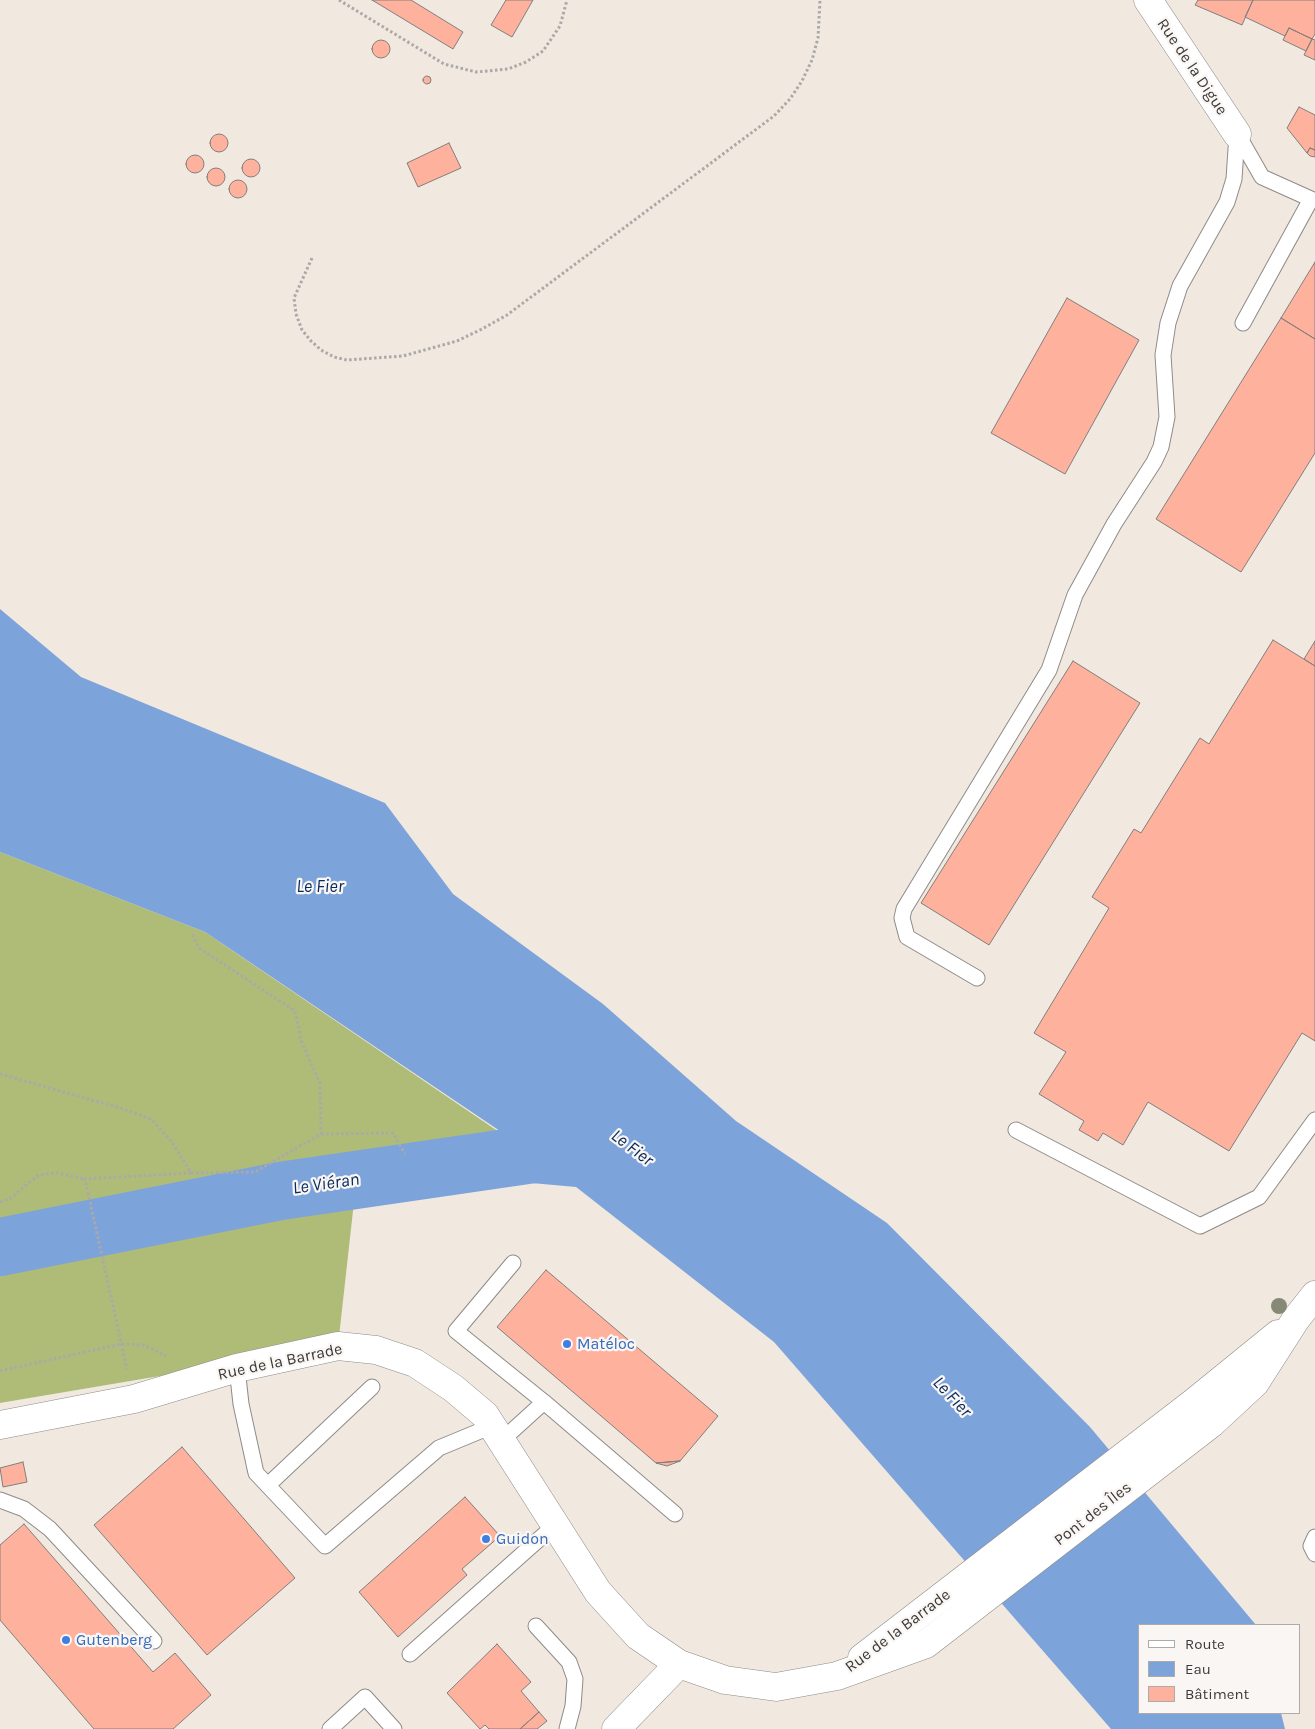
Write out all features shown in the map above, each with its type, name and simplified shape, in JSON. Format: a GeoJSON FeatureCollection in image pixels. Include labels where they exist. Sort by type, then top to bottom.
{"type":"FeatureCollection","features":[{"type":"Feature","properties":{"kind":"street","name":"Rue de la Digue"},"geometry":{"type":"LineString","coordinates":[[1148,0],[1237,134]]}},
{"type":"Feature","properties":{"kind":"street"},"geometry":{"type":"LineString","coordinates":[[1296,1319],[1315,1295]]}},
{"type":"Feature","properties":{"kind":"street","name":"Pont des Îles"},"geometry":{"type":"LineString","coordinates":[[966,1596],[1193,1403],[1296,1319]]}},
{"type":"Feature","properties":{"kind":"street","name":"Pont des Îles"},"geometry":{"type":"LineString","coordinates":[[966,1596],[1212,1423],[1255,1383],[1296,1319]]}},
{"type":"Feature","properties":{"kind":"street","name":"Rue de la Barrade"},"geometry":{"type":"LineString","coordinates":[[0,1425],[134,1399],[237,1368],[338,1346],[376,1350],[415,1364],[453,1388],[485,1415],[605,1599],[638,1636],[679,1664],[725,1680],[776,1688],[837,1676],[966,1596]]}},
{"type":"Feature","properties":{"kind":"street"},"geometry":{"type":"LineString","coordinates":[[616,1729],[679,1664]]}},
{"type":"Feature","properties":{"kind":"lane"},"geometry":{"type":"LineString","coordinates":[[1237,134],[1262,177],[1311,199],[1243,323]]}},
{"type":"Feature","properties":{"kind":"lane"},"geometry":{"type":"LineString","coordinates":[[976,978],[907,937],[902,918],[904,909],[1049,670],[1075,595],[1114,524],[1154,462],[1161,447],[1167,417],[1163,354],[1168,323],[1180,286],[1227,202],[1235,172],[1237,134]]}},
{"type":"Feature","properties":{"kind":"lane"},"geometry":{"type":"LineString","coordinates":[[1016,1130],[1200,1226],[1259,1197],[1315,1120]]}},
{"type":"Feature","properties":{"kind":"lane"},"geometry":{"type":"LineString","coordinates":[[512,1263],[456,1331],[544,1402],[675,1514]]}},
{"type":"Feature","properties":{"kind":"lane"},"geometry":{"type":"LineString","coordinates":[[237,1368],[241,1404],[256,1473],[325,1546],[439,1448],[496,1434],[544,1402]]}},
{"type":"Feature","properties":{"kind":"lane"},"geometry":{"type":"LineString","coordinates":[[268,1485],[372,1387]]}},
{"type":"Feature","properties":{"kind":"lane"},"geometry":{"type":"LineString","coordinates":[[0,1500],[24,1509],[50,1529],[154,1641]]}},
{"type":"Feature","properties":{"kind":"lane"},"geometry":{"type":"LineString","coordinates":[[410,1654],[555,1524]]}},
{"type":"Feature","properties":{"kind":"lane"},"geometry":{"type":"LineString","coordinates":[[1315,1537],[1311,1546],[1315,1554]]}},
{"type":"Feature","properties":{"kind":"lane"},"geometry":{"type":"LineString","coordinates":[[536,1626],[569,1662],[575,1679],[573,1706],[567,1729]]}},
{"type":"Feature","properties":{"kind":"lane"},"geometry":{"type":"LineString","coordinates":[[330,1729],[365,1697],[394,1729]]}},
{"type":"Feature","properties":{"kind":"path"},"geometry":{"type":"LineString","coordinates":[[339,0],[444,64],[476,72],[508,69],[526,62],[543,51],[560,26],[567,0]]}},
{"type":"Feature","properties":{"kind":"path"},"geometry":{"type":"LineString","coordinates":[[312,258],[294,298],[296,314],[302,330],[311,341],[321,350],[334,357],[347,360],[403,356],[457,341],[482,329],[507,315],[774,116],[794,93],[812,60],[818,38],[820,0]]}},
{"type":"Feature","properties":{"kind":"path"},"geometry":{"type":"LineString","coordinates":[[192,933],[199,948],[295,1011],[302,1042],[320,1083],[321,1134]]}},
{"type":"Feature","properties":{"kind":"path"},"geometry":{"type":"LineString","coordinates":[[0,1074],[120,1108],[151,1119],[172,1142],[191,1174]]}},
{"type":"Feature","properties":{"kind":"path"},"geometry":{"type":"LineString","coordinates":[[0,1202],[11,1198],[37,1176],[45,1174],[57,1173],[85,1179],[254,1172],[321,1134],[393,1133],[405,1154]]}},
{"type":"Feature","properties":{"kind":"path"},"geometry":{"type":"LineString","coordinates":[[85,1179],[134,1399]]}},
{"type":"Feature","properties":{"kind":"path"},"geometry":{"type":"LineString","coordinates":[[0,1371],[121,1344],[144,1345],[172,1358]]}},
{"type":"Feature","properties":{"kind":"shaded area"},"geometry":{"type":"Polygon","coordinates":[[[0,0],[1315,0],[1315,1729],[0,1729],[0,1403],[338,1346],[356,1183],[526,1151],[205,932],[0,852],[0,0]]]}},
{"type":"Feature","properties":{"kind":"green space"},"geometry":{"type":"Polygon","coordinates":[[[0,852],[205,932],[527,1151],[356,1184],[338,1346],[0,1403],[0,852]]]}},
{"type":"Feature","properties":{"kind":"water","name":"Le Fier"},"geometry":{"type":"Polygon","coordinates":[[[0,609],[81,677],[385,803],[453,894],[603,1004],[736,1121],[887,1223],[1090,1427],[1255,1624],[1138,1624],[1138,1714],[1281,1714],[1285,1729],[1111,1729],[774,1342],[534,1154],[205,932],[0,852],[0,609]]]}},
{"type":"Feature","properties":{"kind":"building"},"geometry":{"type":"Polygon","coordinates":[[[372,0],[411,0],[463,32],[453,49],[372,0]]]}},
{"type":"Feature","properties":{"kind":"building"},"geometry":{"type":"Polygon","coordinates":[[[506,0],[533,0],[512,37],[491,25],[506,0]]]}},
{"type":"Feature","properties":{"kind":"building"},"geometry":{"type":"Polygon","coordinates":[[[1198,0],[1253,0],[1242,25],[1195,5],[1198,0]]]}},
{"type":"Feature","properties":{"kind":"building"},"geometry":{"type":"Polygon","coordinates":[[[1253,0],[1315,0],[1315,34],[1312,39],[1289,28],[1285,36],[1245,17],[1253,0]]]}},
{"type":"Feature","properties":{"kind":"building"},"geometry":{"type":"Polygon","coordinates":[[[1289,28],[1312,39],[1306,51],[1283,40],[1289,28]]]}},
{"type":"Feature","properties":{"kind":"building"},"geometry":{"type":"Polygon","coordinates":[[[1312,39],[1315,40],[1315,60],[1304,55],[1312,39]]]}},
{"type":"Feature","properties":{"kind":"building"},"geometry":{"type":"Polygon","coordinates":[[[381,40],[387,43],[390,49],[387,55],[381,58],[375,55],[372,49],[375,43],[381,40]]]}},
{"type":"Feature","properties":{"kind":"building"},"geometry":{"type":"Polygon","coordinates":[[[427,76],[431,80],[427,84],[423,80],[427,76]]]}},
{"type":"Feature","properties":{"kind":"building"},"geometry":{"type":"Polygon","coordinates":[[[1299,107],[1315,115],[1315,150],[1310,148],[1307,153],[1287,128],[1299,107]]]}},
{"type":"Feature","properties":{"kind":"building"},"geometry":{"type":"Polygon","coordinates":[[[219,134],[225,137],[228,143],[225,149],[219,152],[213,149],[210,143],[213,137],[219,134]]]}},
{"type":"Feature","properties":{"kind":"building"},"geometry":{"type":"Polygon","coordinates":[[[449,143],[461,168],[418,187],[407,163],[449,143]]]}},
{"type":"Feature","properties":{"kind":"building"},"geometry":{"type":"Polygon","coordinates":[[[1310,148],[1315,150],[1315,157],[1307,153],[1310,148]]]}},
{"type":"Feature","properties":{"kind":"building"},"geometry":{"type":"Polygon","coordinates":[[[195,155],[201,158],[204,164],[201,170],[195,173],[189,170],[186,164],[189,158],[195,155]]]}},
{"type":"Feature","properties":{"kind":"building"},"geometry":{"type":"Polygon","coordinates":[[[251,159],[257,162],[260,168],[257,174],[251,177],[245,174],[242,168],[245,162],[251,159]]]}},
{"type":"Feature","properties":{"kind":"building"},"geometry":{"type":"Polygon","coordinates":[[[216,168],[222,171],[225,177],[222,183],[216,186],[210,183],[207,177],[210,171],[216,168]]]}},
{"type":"Feature","properties":{"kind":"building"},"geometry":{"type":"Polygon","coordinates":[[[238,180],[244,183],[247,189],[244,195],[238,198],[232,195],[229,189],[232,183],[238,180]]]}},
{"type":"Feature","properties":{"kind":"building"},"geometry":{"type":"Polygon","coordinates":[[[1315,262],[1315,339],[1281,318],[1315,262]]]}},
{"type":"Feature","properties":{"kind":"building"},"geometry":{"type":"Polygon","coordinates":[[[1067,298],[1139,340],[1065,474],[991,433],[1067,298]]]}},
{"type":"Feature","properties":{"kind":"building"},"geometry":{"type":"Polygon","coordinates":[[[1281,318],[1315,339],[1315,453],[1241,572],[1156,519],[1281,318]]]}},
{"type":"Feature","properties":{"kind":"building"},"geometry":{"type":"Polygon","coordinates":[[[1273,640],[1315,666],[1315,1041],[1302,1033],[1229,1151],[1148,1102],[1123,1145],[1103,1133],[1098,1141],[1079,1130],[1084,1121],[1039,1094],[1066,1052],[1034,1033],[1109,908],[1092,897],[1134,829],[1141,833],[1200,738],[1209,744],[1273,640]]]}},
{"type":"Feature","properties":{"kind":"building"},"geometry":{"type":"Polygon","coordinates":[[[1315,641],[1315,666],[1304,659],[1315,641]]]}},
{"type":"Feature","properties":{"kind":"building"},"geometry":{"type":"Polygon","coordinates":[[[1073,661],[1140,703],[989,945],[921,903],[1073,661]]]}},
{"type":"Feature","properties":{"kind":"building"},"geometry":{"type":"Polygon","coordinates":[[[546,1270],[718,1416],[680,1461],[656,1463],[497,1327],[546,1270]]]}},
{"type":"Feature","properties":{"kind":"building"},"geometry":{"type":"Polygon","coordinates":[[[182,1447],[295,1578],[207,1655],[94,1525],[182,1447]]]}},
{"type":"Feature","properties":{"kind":"building"},"geometry":{"type":"Polygon","coordinates":[[[680,1461],[667,1466],[656,1463],[680,1461]]]}},
{"type":"Feature","properties":{"kind":"building"},"geometry":{"type":"Polygon","coordinates":[[[23,1462],[27,1482],[3,1487],[0,1468],[23,1462]]]}},
{"type":"Feature","properties":{"kind":"building"},"geometry":{"type":"Polygon","coordinates":[[[465,1497],[500,1536],[462,1569],[467,1575],[398,1637],[359,1592],[465,1497]]]}},
{"type":"Feature","properties":{"kind":"building"},"geometry":{"type":"Polygon","coordinates":[[[24,1524],[153,1672],[175,1653],[211,1695],[173,1729],[94,1729],[0,1620],[0,1545],[24,1524]]]}},
{"type":"Feature","properties":{"kind":"building"},"geometry":{"type":"Polygon","coordinates":[[[497,1644],[531,1682],[521,1691],[539,1712],[520,1729],[489,1729],[485,1725],[480,1729],[447,1693],[497,1644]]]}},
{"type":"Feature","properties":{"kind":"building"},"geometry":{"type":"Polygon","coordinates":[[[539,1712],[547,1721],[537,1729],[520,1729],[539,1712]]]}},
{"type":"Feature","properties":{"kind":"waterway","name":"Le Viéran"},"geometry":{"type":"LineString","coordinates":[[0,1247],[280,1191],[534,1154],[612,1161]]}},
{"type":"Feature","properties":{"kind":"place","name":"Matéloc"},"geometry":{"type":"Point","coordinates":[567,1344]}},
{"type":"Feature","properties":{"kind":"place","name":"Guidon"},"geometry":{"type":"Point","coordinates":[486,1539]}},
{"type":"Feature","properties":{"kind":"place","name":"Gutenberg"},"geometry":{"type":"Point","coordinates":[66,1640]}}]}
